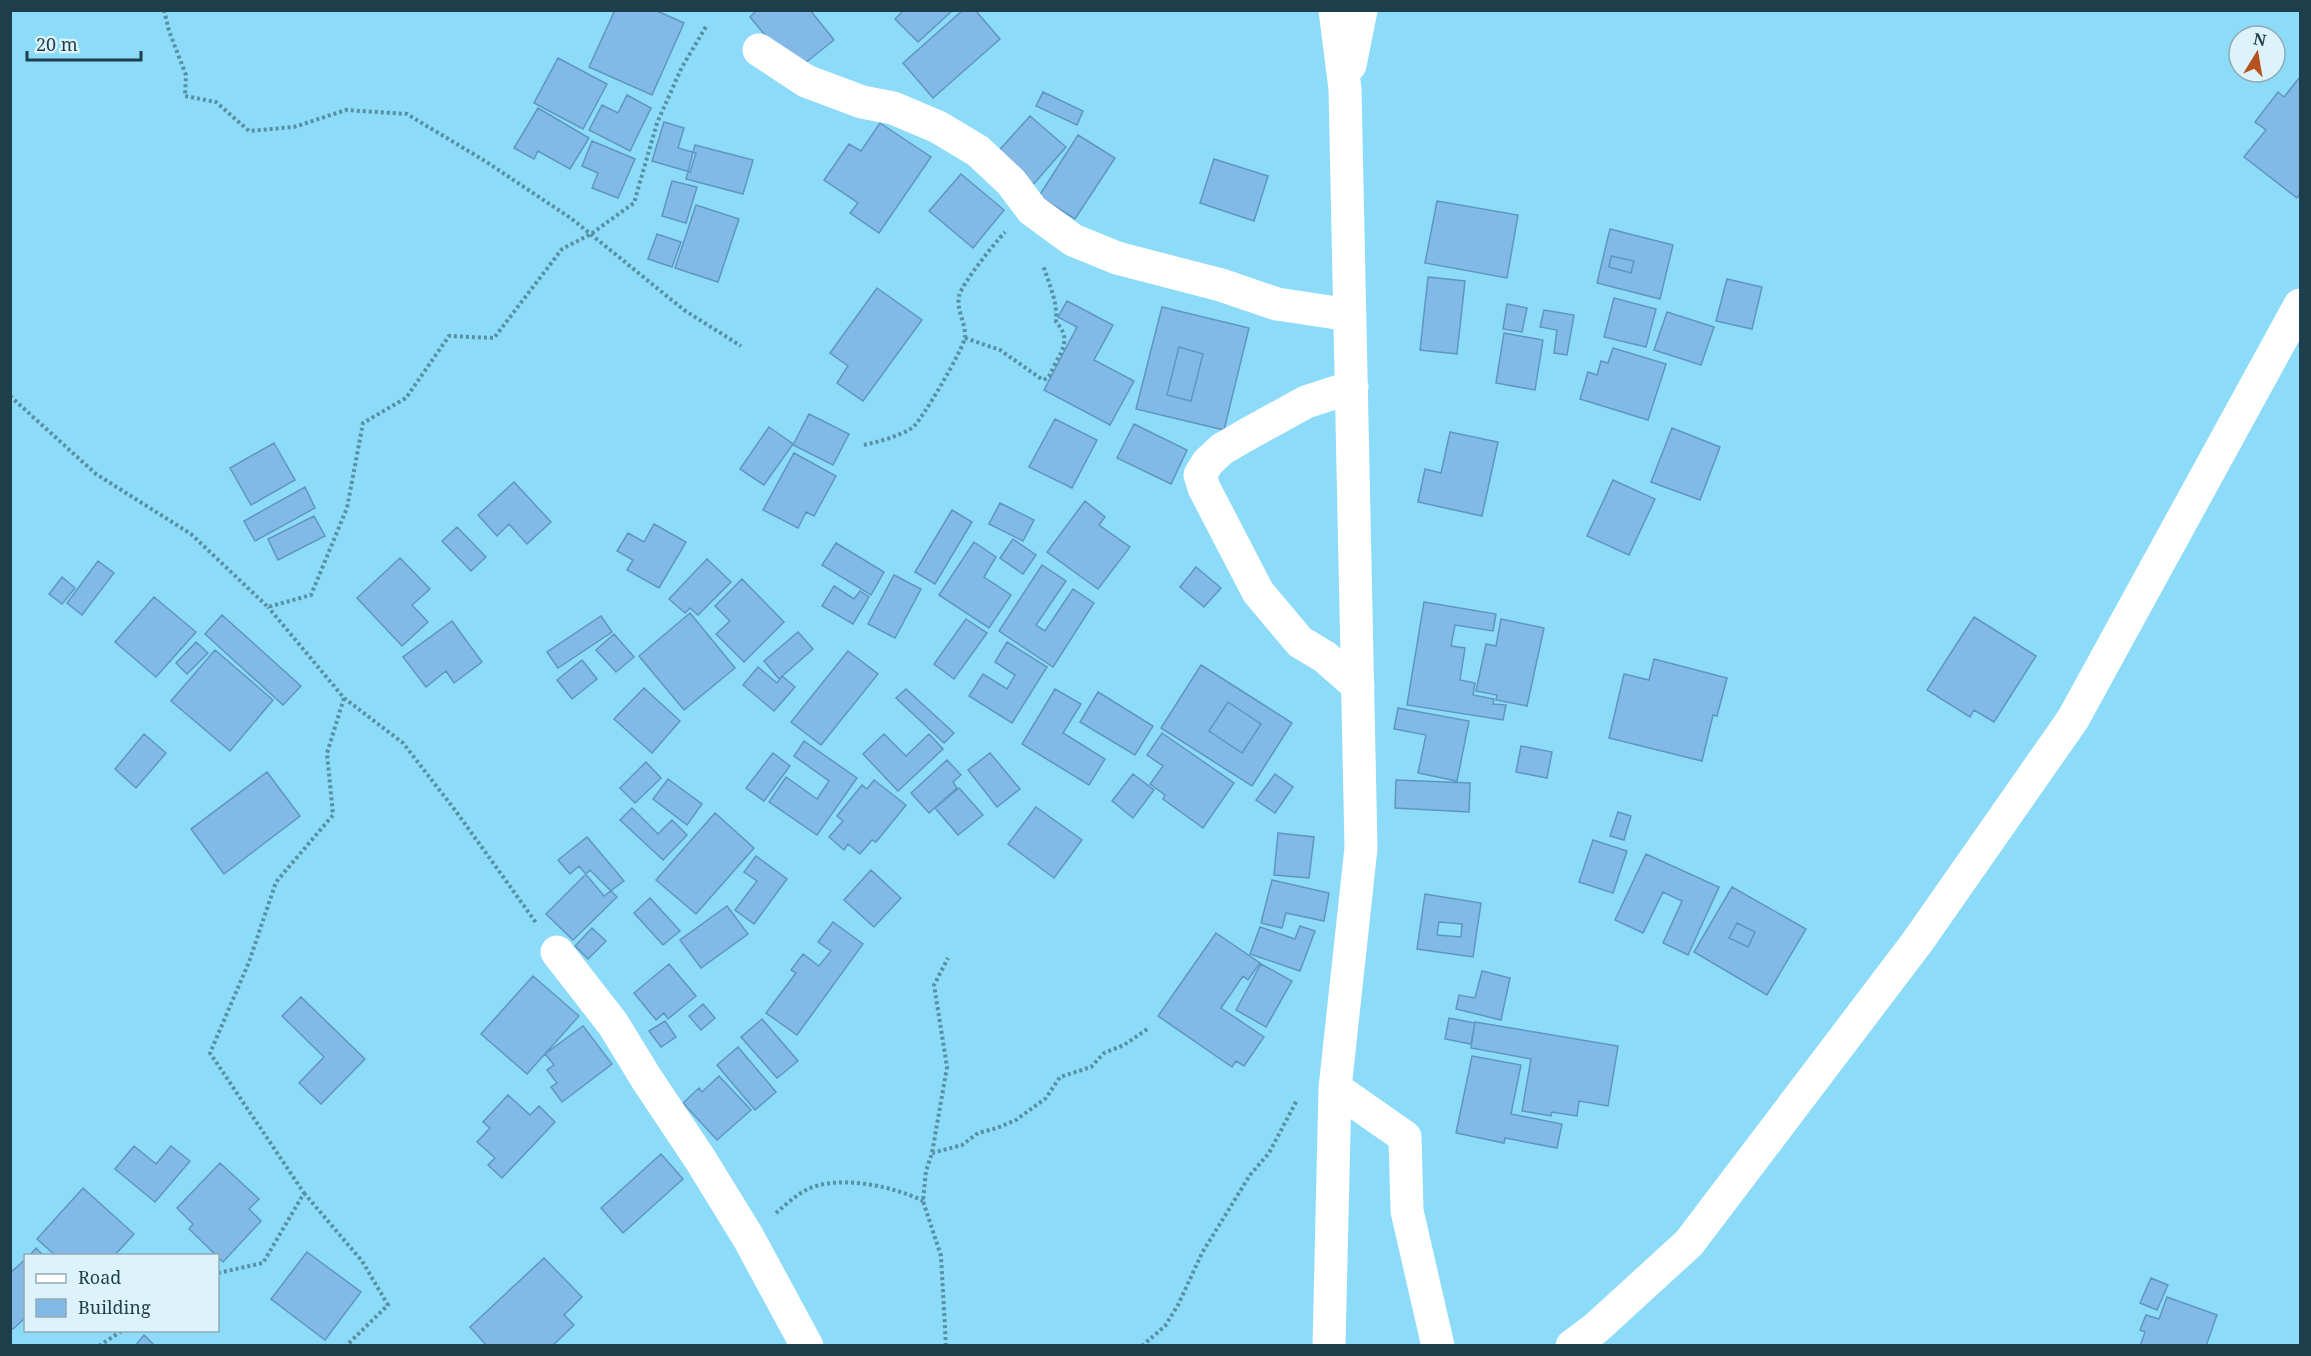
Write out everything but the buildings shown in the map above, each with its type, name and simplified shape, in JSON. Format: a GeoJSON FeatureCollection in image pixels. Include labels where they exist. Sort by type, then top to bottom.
{"type":"FeatureCollection","features":[{"type":"Feature","properties":{"kind":"street"},"geometry":{"type":"LineString","coordinates":[[1329,1346],[1335,1088],[1361,848],[1346,89],[1335,10]]}},
{"type":"Feature","properties":{"kind":"street"},"geometry":{"type":"LineString","coordinates":[[1346,89],[1361,10]]}},
{"type":"Feature","properties":{"kind":"street"},"geometry":{"type":"LineString","coordinates":[[759,50],[806,81],[862,102],[893,108],[938,127],[978,151],[1011,182],[1032,210],[1073,240],[1117,258],[1221,285],[1277,304],[1350,315]]}},
{"type":"Feature","properties":{"kind":"street"},"geometry":{"type":"LineString","coordinates":[[1572,1346],[1596,1328],[1689,1243],[1918,941],[2073,719],[2301,305]]}},
{"type":"Feature","properties":{"kind":"street"},"geometry":{"type":"LineString","coordinates":[[1352,387],[1306,402],[1246,435],[1222,449],[1208,462],[1200,475],[1204,488],[1258,592],[1300,642],[1325,657],[1358,686]]}},
{"type":"Feature","properties":{"kind":"street"},"geometry":{"type":"LineString","coordinates":[[557,952],[613,1024],[748,1237],[807,1346]]}},
{"type":"Feature","properties":{"kind":"street"},"geometry":{"type":"LineString","coordinates":[[1335,1088],[1405,1137],[1407,1211],[1438,1346]]}},
{"type":"Feature","properties":{"kind":"path"},"geometry":{"type":"LineString","coordinates":[[164,10],[169,31],[186,75],[184,96],[216,102],[249,131],[294,127],[346,110],[407,114],[485,160],[572,219],[684,310],[741,346]]}},
{"type":"Feature","properties":{"kind":"path"},"geometry":{"type":"LineString","coordinates":[[268,607],[311,595],[347,508],[363,423],[406,398],[449,336],[494,338],[562,249],[591,234],[634,203],[657,123],[682,67],[707,25]]}},
{"type":"Feature","properties":{"kind":"path"},"geometry":{"type":"LineString","coordinates":[[864,446],[915,427],[952,367],[965,338],[959,308],[960,295],[996,242],[1023,214],[1032,210],[1038,253],[1055,298],[1056,322],[1062,329],[1065,345],[1051,376],[1043,380],[1000,350],[965,338]]}},
{"type":"Feature","properties":{"kind":"path"},"geometry":{"type":"LineString","coordinates":[[11,395],[96,474],[191,534],[268,607],[344,698],[403,743],[455,810],[557,952]]}},
{"type":"Feature","properties":{"kind":"path"},"geometry":{"type":"LineString","coordinates":[[344,698],[327,753],[333,815],[276,882],[249,962],[210,1053],[304,1192],[362,1261],[388,1305],[346,1346]]}},
{"type":"Feature","properties":{"kind":"path"},"geometry":{"type":"LineString","coordinates":[[946,1346],[941,1256],[923,1201],[926,1171],[932,1153],[947,1067],[934,985],[948,958]]}},
{"type":"Feature","properties":{"kind":"path"},"geometry":{"type":"LineString","coordinates":[[932,1153],[948,1150],[978,1133],[1016,1120],[1046,1098],[1060,1077],[1091,1067],[1104,1053],[1125,1045],[1149,1028]]}},
{"type":"Feature","properties":{"kind":"path"},"geometry":{"type":"LineString","coordinates":[[1142,1346],[1170,1319],[1203,1253],[1250,1175],[1269,1153],[1301,1091]]}},
{"type":"Feature","properties":{"kind":"path"},"geometry":{"type":"LineString","coordinates":[[748,1237],[807,1190],[840,1182],[907,1193],[923,1201]]}},
{"type":"Feature","properties":{"kind":"path"},"geometry":{"type":"LineString","coordinates":[[219,1273],[263,1263],[304,1192]]}},
{"type":"Feature","properties":{"kind":"path"},"geometry":{"type":"LineString","coordinates":[[99,1346],[120,1332]]}}]}
